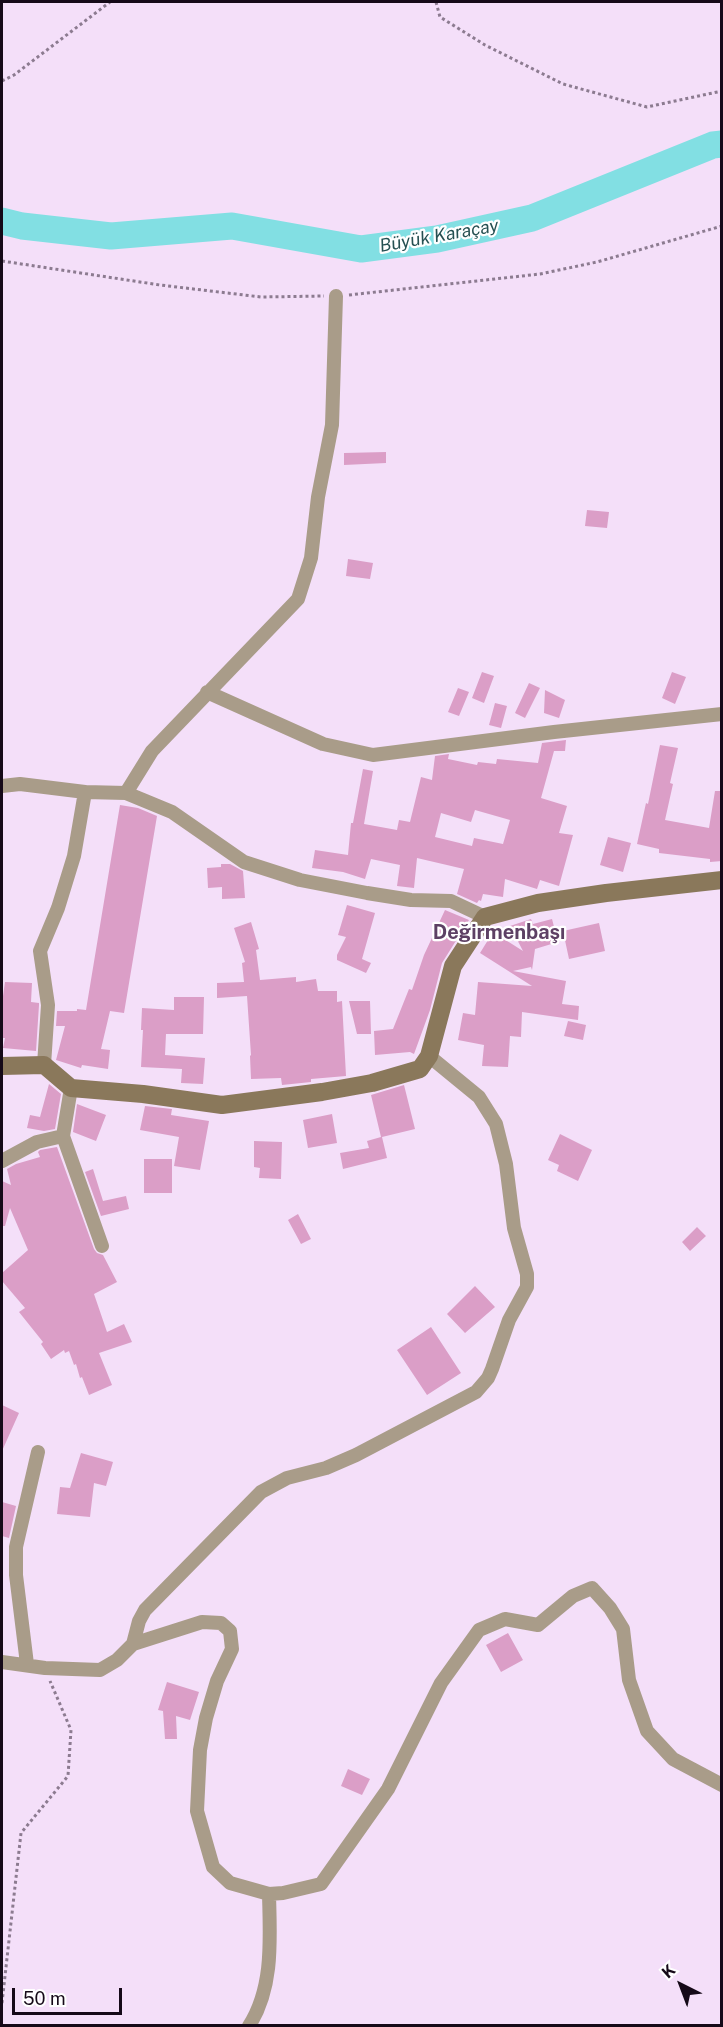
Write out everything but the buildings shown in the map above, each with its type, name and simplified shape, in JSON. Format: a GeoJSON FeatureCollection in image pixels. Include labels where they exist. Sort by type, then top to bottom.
{"type":"FeatureCollection","features":[{"type":"Feature","properties":{"kind":"street"},"geometry":{"type":"LineString","coordinates":[[126,793],[152,751],[298,599],[311,558],[318,497],[332,424],[336,296]]}},
{"type":"Feature","properties":{"kind":"street"},"geometry":{"type":"LineString","coordinates":[[207,692],[323,744],[373,755],[722,714]]}},
{"type":"Feature","properties":{"kind":"street"},"geometry":{"type":"LineString","coordinates":[[2,786],[20,784],[85,792],[126,793],[172,812],[244,862],[300,880],[356,891],[411,900],[451,901],[485,917],[538,903],[606,892],[722,880]]}},
{"type":"Feature","properties":{"kind":"street"},"geometry":{"type":"LineString","coordinates":[[44,1065],[48,1005],[40,951],[58,908],[74,856],[85,792]]}},
{"type":"Feature","properties":{"kind":"street"},"geometry":{"type":"LineString","coordinates":[[2,1066],[44,1065],[71,1088],[143,1094],[222,1105],[372,1083],[420,1069],[429,1056],[453,966],[485,917]]}},
{"type":"Feature","properties":{"kind":"street"},"geometry":{"type":"LineString","coordinates":[[133,1644],[145,1610],[261,1492],[287,1478],[326,1468],[356,1455],[476,1392],[489,1378],[510,1320],[527,1287],[527,1274],[514,1228],[506,1164],[496,1124],[479,1096],[429,1056]]}},
{"type":"Feature","properties":{"kind":"street"},"geometry":{"type":"LineString","coordinates":[[71,1088],[63,1136],[102,1246]]}},
{"type":"Feature","properties":{"kind":"street"},"geometry":{"type":"LineString","coordinates":[[2,1161],[37,1142],[63,1136]]}},
{"type":"Feature","properties":{"kind":"street"},"geometry":{"type":"LineString","coordinates":[[27,1664],[16,1575],[16,1547],[38,1452]]}},
{"type":"Feature","properties":{"kind":"street"},"geometry":{"type":"LineString","coordinates":[[2,1662],[45,1668],[100,1670],[117,1660],[133,1644],[202,1622],[221,1623],[230,1631],[232,1648],[217,1681],[206,1718],[200,1750],[197,1811],[213,1867],[230,1883],[269,1894],[321,1884],[388,1789],[441,1683],[479,1630],[505,1619],[537,1625],[573,1596],[592,1588],[610,1608],[623,1629],[628,1680],[647,1731],[673,1759],[722,1785]]}},
{"type":"Feature","properties":{"kind":"street"},"geometry":{"type":"LineString","coordinates":[[258,2025],[270,1956],[269,1894]]}},
{"type":"Feature","properties":{"kind":"street"},"geometry":{"type":"LineString","coordinates":[[249,2025],[259,2010]]}},
{"type":"Feature","properties":{"kind":"path"},"geometry":{"type":"LineString","coordinates":[[2,81],[14,75],[110,2]]}},
{"type":"Feature","properties":{"kind":"path"},"geometry":{"type":"LineString","coordinates":[[436,2],[440,17],[485,45],[563,84],[647,107],[722,91]]}},
{"type":"Feature","properties":{"kind":"path"},"geometry":{"type":"LineString","coordinates":[[2,261],[160,285],[261,297],[336,296],[540,274],[597,262],[722,226]]}},
{"type":"Feature","properties":{"kind":"path"},"geometry":{"type":"LineString","coordinates":[[2,2003],[21,1833],[68,1776],[71,1730],[45,1668]]}},
{"type":"Feature","properties":{"kind":"waterway","name":"Büyük Karaçay"},"geometry":{"type":"LineString","coordinates":[[2,221],[22,226],[111,236],[232,226],[361,249],[437,239],[532,218],[713,145],[722,144]]}},
{"type":"Feature","properties":{"kind":"district","name":"Değirmenbaşı"},"geometry":{"type":"Point","coordinates":[499,933]}}]}
